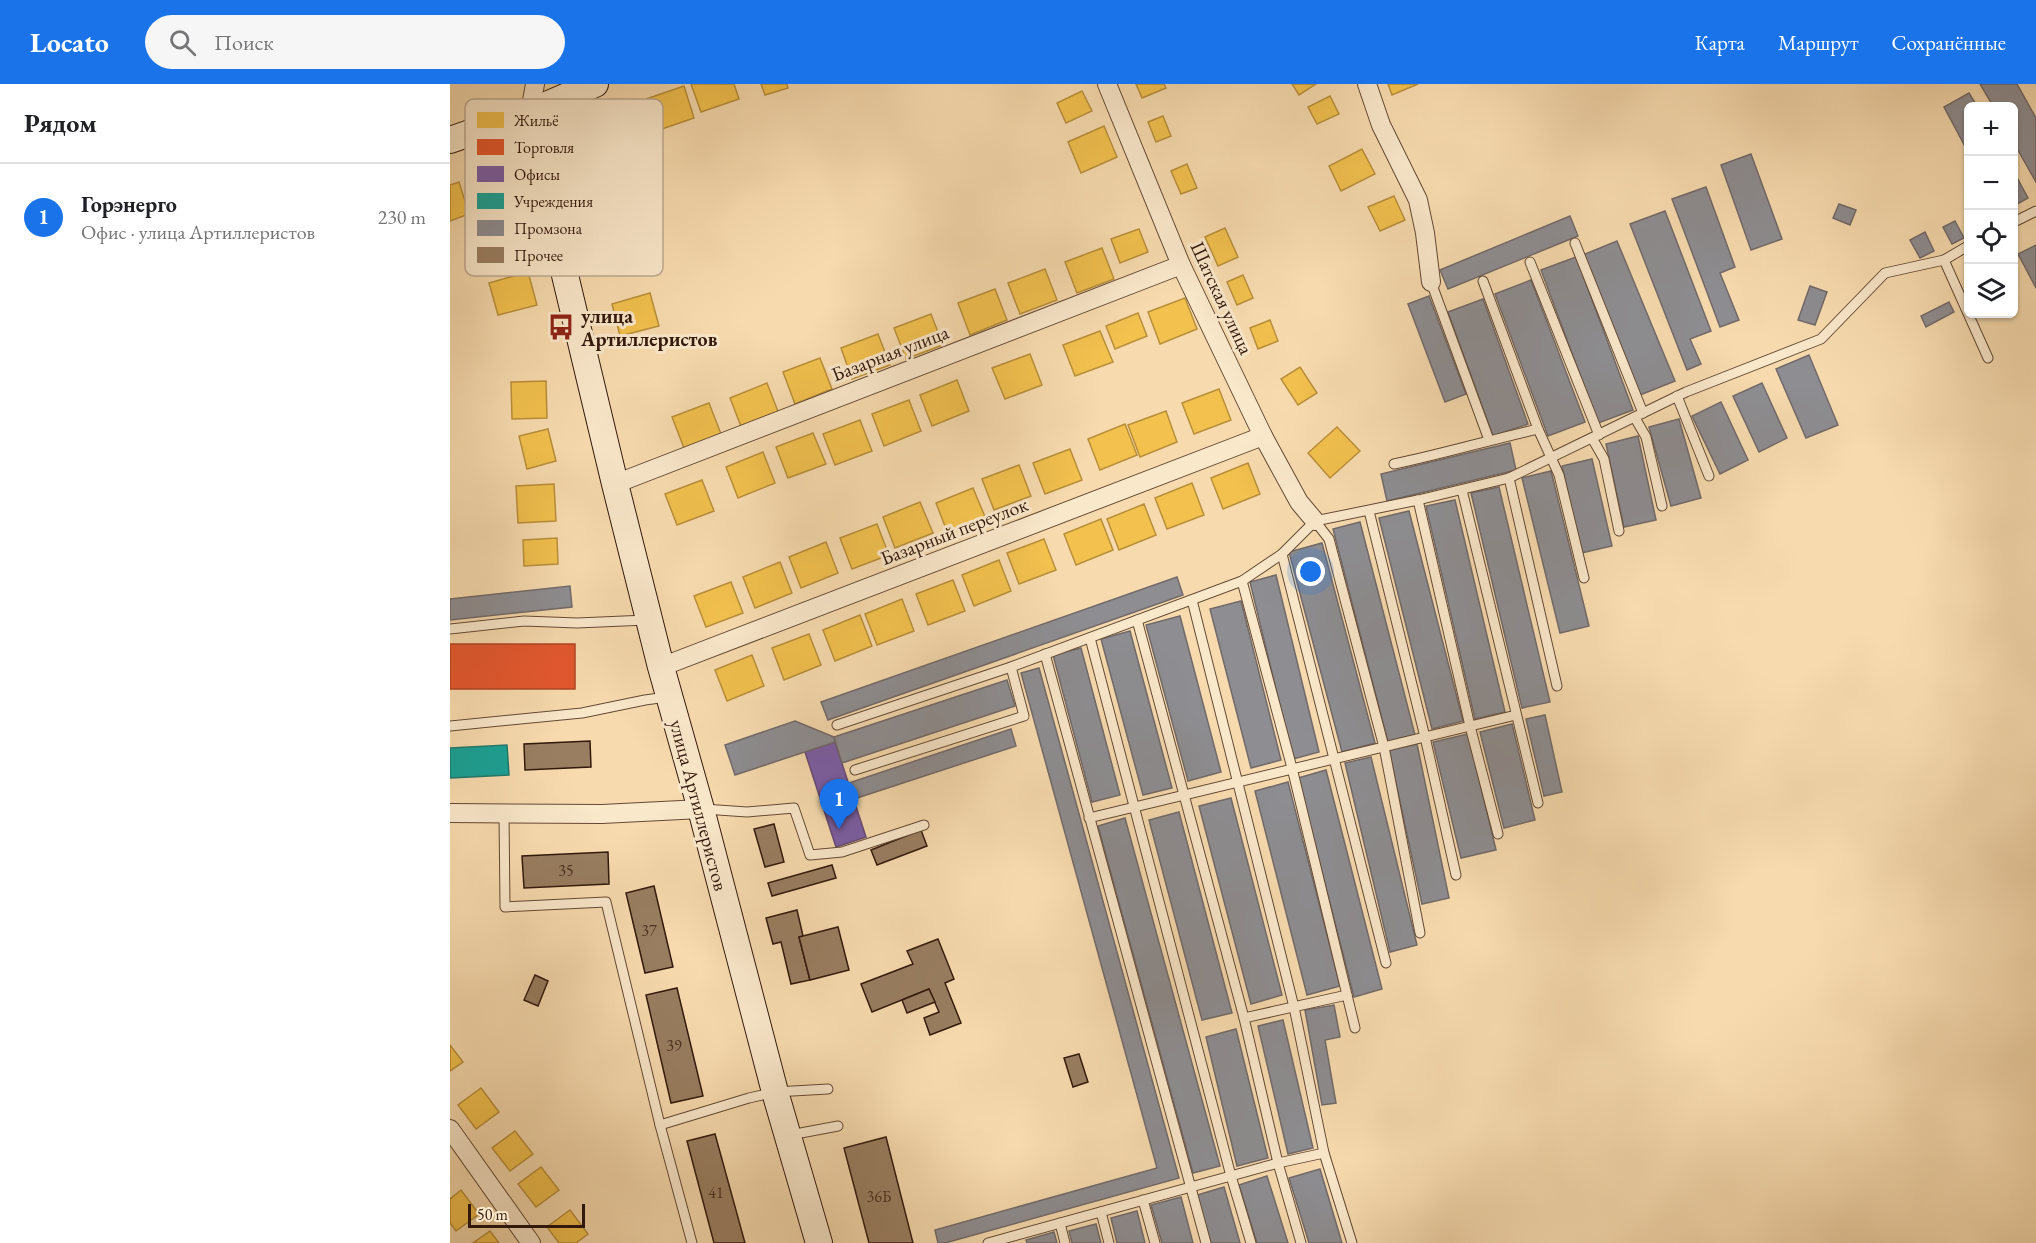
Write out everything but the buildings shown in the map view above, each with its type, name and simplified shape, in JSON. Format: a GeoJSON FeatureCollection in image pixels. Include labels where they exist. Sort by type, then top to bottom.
{"type":"FeatureCollection","features":[{"type":"Feature","properties":{"kind":"street","name":"улица Артиллеристов"},"geometry":{"type":"LineString","coordinates":[[532,99],[535,84]]}},
{"type":"Feature","properties":{"kind":"street"},"geometry":{"type":"LineString","coordinates":[[560,99],[595,84]]}},
{"type":"Feature","properties":{"kind":"street","name":"Шатская улица"},"geometry":{"type":"LineString","coordinates":[[1107,84],[1181,265],[1263,436],[1299,502],[1315,521]]}},
{"type":"Feature","properties":{"kind":"street"},"geometry":{"type":"LineString","coordinates":[[1367,84],[1381,125],[1418,200],[1431,282]]}},
{"type":"Feature","properties":{"kind":"street"},"geometry":{"type":"LineString","coordinates":[[450,140],[465,135]]}},
{"type":"Feature","properties":{"kind":"street","name":"Базарная улица"},"geometry":{"type":"LineString","coordinates":[[615,484],[1181,265]]}},
{"type":"Feature","properties":{"kind":"street","name":"улица Артиллеристов"},"geometry":{"type":"LineString","coordinates":[[565,276],[661,667],[819,1243]]}},
{"type":"Feature","properties":{"kind":"street","name":"Базарный переулок"},"geometry":{"type":"LineString","coordinates":[[661,667],[1263,436]]}},
{"type":"Feature","properties":{"kind":"street"},"geometry":{"type":"LineString","coordinates":[[450,813],[602,814],[701,809]]}},
{"type":"Feature","properties":{"kind":"street"},"geometry":{"type":"LineString","coordinates":[[450,1129],[531,1243]]}},
{"type":"Feature","properties":{"kind":"lane"},"geometry":{"type":"LineString","coordinates":[[2018,220],[2036,211]]}},
{"type":"Feature","properties":{"kind":"lane"},"geometry":{"type":"LineString","coordinates":[[1575,243],[1639,415],[1662,506]]}},
{"type":"Feature","properties":{"kind":"lane"},"geometry":{"type":"LineString","coordinates":[[837,725],[1011,667],[1242,580],[1282,554],[1315,521],[1369,511],[1509,478],[1677,396],[1821,339],[1885,273],[1944,260],[1964,248]]}},
{"type":"Feature","properties":{"kind":"lane"},"geometry":{"type":"LineString","coordinates":[[1944,260],[1988,358]]}},
{"type":"Feature","properties":{"kind":"lane"},"geometry":{"type":"LineString","coordinates":[[1530,262],[1604,459],[1619,531]]}},
{"type":"Feature","properties":{"kind":"lane"},"geometry":{"type":"LineString","coordinates":[[1483,281],[1538,429],[1559,475],[1584,578]]}},
{"type":"Feature","properties":{"kind":"lane"},"geometry":{"type":"LineString","coordinates":[[1431,282],[1489,440]]}},
{"type":"Feature","properties":{"kind":"lane"},"geometry":{"type":"LineString","coordinates":[[1677,396],[1709,476]]}},
{"type":"Feature","properties":{"kind":"lane"},"geometry":{"type":"LineString","coordinates":[[1394,464],[1538,429]]}},
{"type":"Feature","properties":{"kind":"lane"},"geometry":{"type":"LineString","coordinates":[[1509,478],[1557,686]]}},
{"type":"Feature","properties":{"kind":"lane"},"geometry":{"type":"LineString","coordinates":[[1462,490],[1538,803]]}},
{"type":"Feature","properties":{"kind":"lane"},"geometry":{"type":"LineString","coordinates":[[1418,500],[1470,726],[1498,834]]}},
{"type":"Feature","properties":{"kind":"lane"},"geometry":{"type":"LineString","coordinates":[[1369,511],[1425,737],[1456,875]]}},
{"type":"Feature","properties":{"kind":"lane"},"geometry":{"type":"LineString","coordinates":[[1315,521],[1329,538],[1384,747],[1420,933]]}},
{"type":"Feature","properties":{"kind":"lane"},"geometry":{"type":"LineString","coordinates":[[1282,554],[1386,963]]}},
{"type":"Feature","properties":{"kind":"lane"},"geometry":{"type":"LineString","coordinates":[[1242,580],[1292,768],[1355,1028]]}},
{"type":"Feature","properties":{"kind":"lane"},"geometry":{"type":"LineString","coordinates":[[1192,600],[1294,1007],[1324,1153],[1352,1243]]}},
{"type":"Feature","properties":{"kind":"lane"},"geometry":{"type":"LineString","coordinates":[[450,629],[524,621],[577,623],[650,620]]}},
{"type":"Feature","properties":{"kind":"lane"},"geometry":{"type":"LineString","coordinates":[[1137,620],[1244,1018],[1278,1163],[1301,1243]]}},
{"type":"Feature","properties":{"kind":"lane"},"geometry":{"type":"LineString","coordinates":[[1090,638],[1231,1176],[1251,1243]]}},
{"type":"Feature","properties":{"kind":"lane"},"geometry":{"type":"LineString","coordinates":[[1045,654],[1206,1243]]}},
{"type":"Feature","properties":{"kind":"lane"},"geometry":{"type":"LineString","coordinates":[[855,770],[1024,716],[1011,667]]}},
{"type":"Feature","properties":{"kind":"lane"},"geometry":{"type":"LineString","coordinates":[[450,726],[582,713],[670,697]]}},
{"type":"Feature","properties":{"kind":"lane"},"geometry":{"type":"LineString","coordinates":[[1089,818],[1516,715]]}},
{"type":"Feature","properties":{"kind":"lane"},"geometry":{"type":"LineString","coordinates":[[701,809],[747,812],[794,808],[810,855],[842,852],[924,825]]}},
{"type":"Feature","properties":{"kind":"lane"},"geometry":{"type":"LineString","coordinates":[[504,814],[506,907],[606,902],[660,1125],[692,1243]]}},
{"type":"Feature","properties":{"kind":"lane"},"geometry":{"type":"LineString","coordinates":[[1244,1018],[1347,995]]}},
{"type":"Feature","properties":{"kind":"lane"},"geometry":{"type":"LineString","coordinates":[[660,1125],[776,1092],[828,1089]]}},
{"type":"Feature","properties":{"kind":"lane"},"geometry":{"type":"LineString","coordinates":[[788,1135],[838,1126]]}},
{"type":"Feature","properties":{"kind":"lane"},"geometry":{"type":"LineString","coordinates":[[988,1243],[1019,1239],[1060,1223],[1278,1163],[1324,1153]]}},
{"type":"Feature","properties":{"kind":"lane"},"geometry":{"type":"LineString","coordinates":[[1143,1200],[1155,1243]]}},
{"type":"Feature","properties":{"kind":"lane"},"geometry":{"type":"LineString","coordinates":[[1101,1212],[1109,1243]]}},
{"type":"Feature","properties":{"kind":"lane"},"geometry":{"type":"LineString","coordinates":[[1060,1223],[1065,1243]]}},
{"type":"Feature","properties":{"kind":"place","name":"улица Артиллеристов"},"geometry":{"type":"Point","coordinates":[561,327]}},
{"type":"Feature","properties":{"kind":"place","name":"Горэнерго"},"geometry":{"type":"Point","coordinates":[839,829]}}]}
